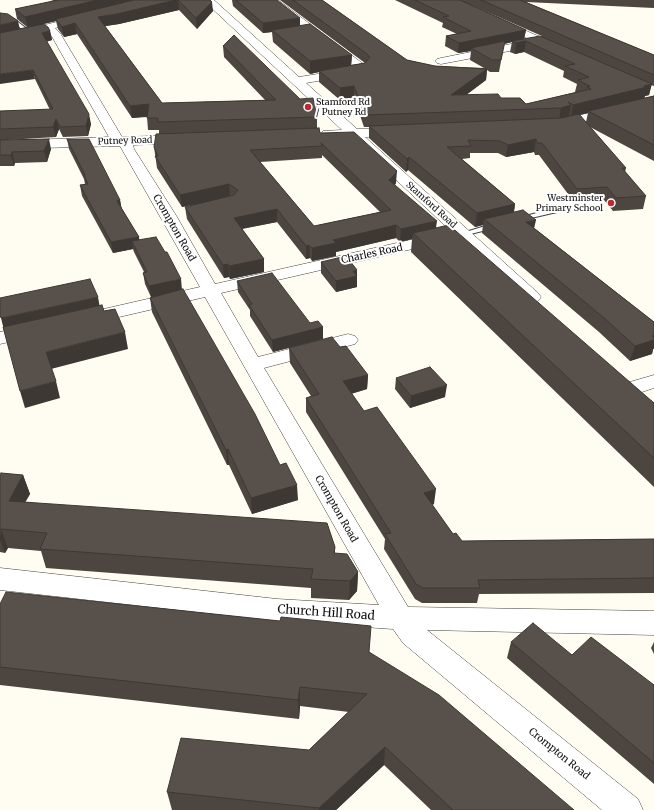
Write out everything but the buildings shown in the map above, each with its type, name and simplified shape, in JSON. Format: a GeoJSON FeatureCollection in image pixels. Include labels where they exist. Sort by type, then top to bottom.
{"type":"FeatureCollection","features":[{"type":"Feature","properties":{"kind":"street"},"geometry":{"type":"LineString","coordinates":[[272,0],[362,68],[360,71],[296,81]]}},
{"type":"Feature","properties":{"kind":"street"},"geometry":{"type":"LineString","coordinates":[[448,0],[571,55]]}},
{"type":"Feature","properties":{"kind":"street"},"geometry":{"type":"LineString","coordinates":[[210,2],[227,2]]}},
{"type":"Feature","properties":{"kind":"street","name":"Stamford Road"},"geometry":{"type":"LineString","coordinates":[[210,2],[543,308]]}},
{"type":"Feature","properties":{"kind":"street"},"geometry":{"type":"LineString","coordinates":[[0,39],[98,15]]}},
{"type":"Feature","properties":{"kind":"street","name":"Crompton Road"},"geometry":{"type":"LineString","coordinates":[[47,28],[55,33],[122,142],[177,215],[209,290],[400,618],[413,635],[627,810]]}},
{"type":"Feature","properties":{"kind":"street"},"geometry":{"type":"LineString","coordinates":[[297,33],[313,31]]}},
{"type":"Feature","properties":{"kind":"street"},"geometry":{"type":"LineString","coordinates":[[250,40],[266,38]]}},
{"type":"Feature","properties":{"kind":"street"},"geometry":{"type":"LineString","coordinates":[[441,61],[541,41]]}},
{"type":"Feature","properties":{"kind":"street"},"geometry":{"type":"LineString","coordinates":[[434,71],[444,71],[456,68],[457,64],[453,59]]}},
{"type":"Feature","properties":{"kind":"street"},"geometry":{"type":"LineString","coordinates":[[541,126],[582,120],[654,102]]}},
{"type":"Feature","properties":{"kind":"street"},"geometry":{"type":"LineString","coordinates":[[314,135],[408,132]]}},
{"type":"Feature","properties":{"kind":"street","name":"Putney Road"},"geometry":{"type":"LineString","coordinates":[[0,145],[196,139]]}},
{"type":"Feature","properties":{"kind":"street","name":"Charles Road"},"geometry":{"type":"LineString","coordinates":[[70,322],[463,234]]}},
{"type":"Feature","properties":{"kind":"street"},"geometry":{"type":"LineString","coordinates":[[0,338],[46,327]]}},
{"type":"Feature","properties":{"kind":"street"},"geometry":{"type":"LineString","coordinates":[[252,365],[348,340]]}},
{"type":"Feature","properties":{"kind":"street"},"geometry":{"type":"LineString","coordinates":[[631,390],[654,381]]}},
{"type":"Feature","properties":{"kind":"street","name":"Church Hill Road"},"geometry":{"type":"LineString","coordinates":[[0,579],[277,610],[400,618],[654,623]]}},
{"type":"Feature","properties":{"kind":"lane"},"geometry":{"type":"LineString","coordinates":[[0,19],[12,20],[30,32]]}},
{"type":"Feature","properties":{"kind":"lane"},"geometry":{"type":"LineString","coordinates":[[463,234],[567,207]]}},
{"type":"Feature","properties":{"kind":"place","name":"Stamford Rd / Putney Rd"},"geometry":{"type":"Point","coordinates":[308,107]}},
{"type":"Feature","properties":{"kind":"place","name":"Westminster Primary School"},"geometry":{"type":"Point","coordinates":[611,203]}}]}
